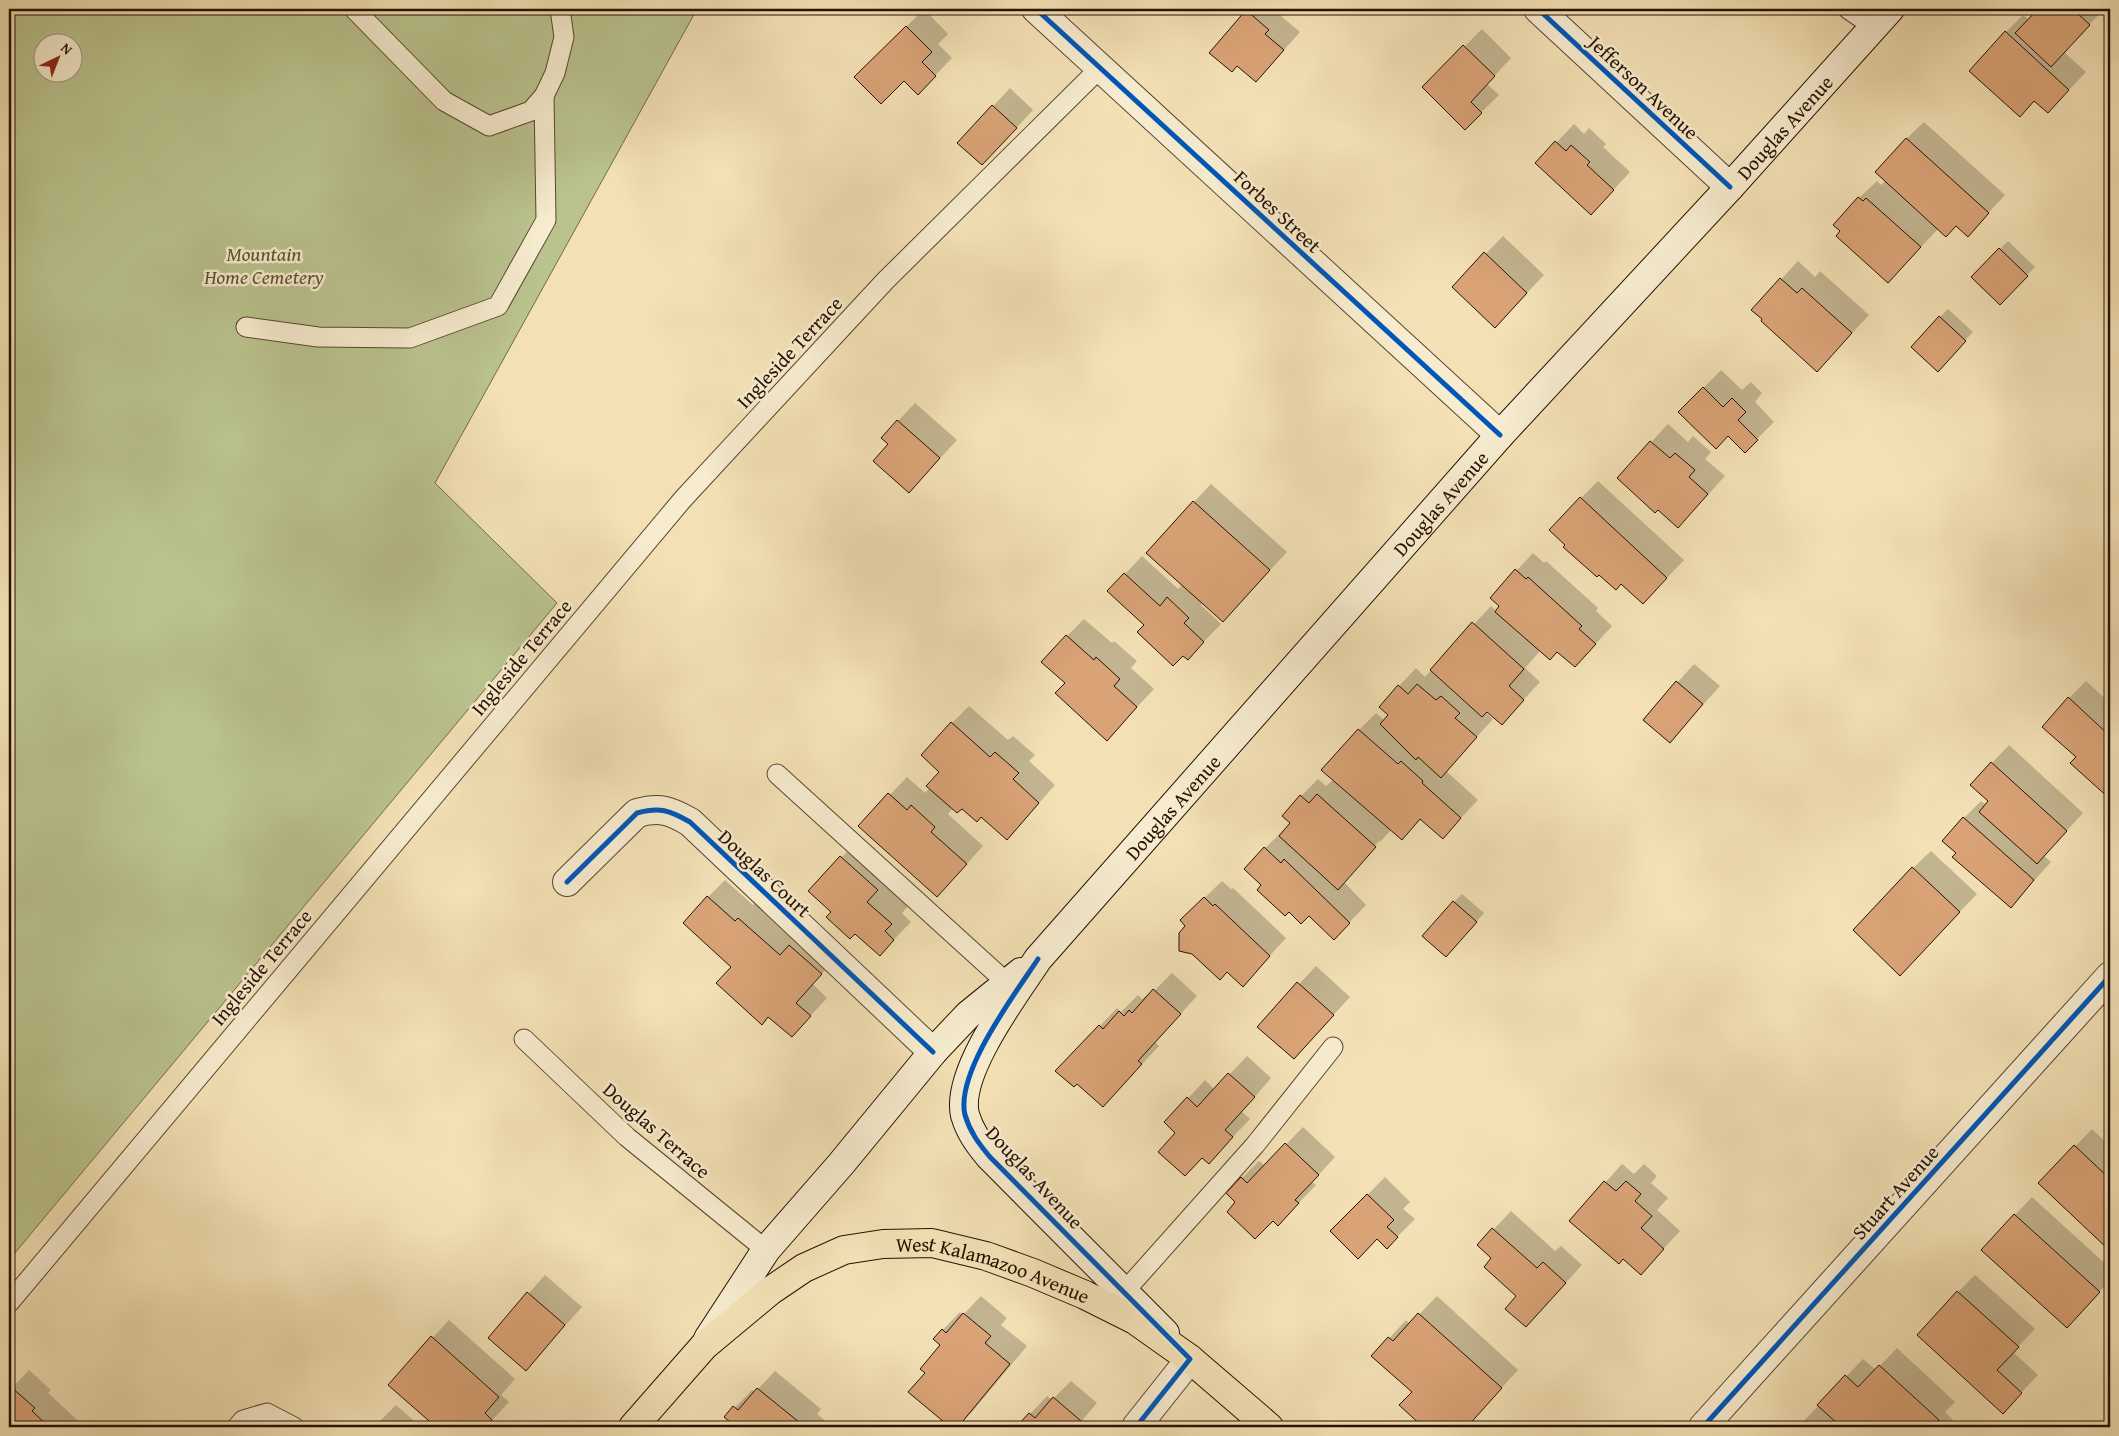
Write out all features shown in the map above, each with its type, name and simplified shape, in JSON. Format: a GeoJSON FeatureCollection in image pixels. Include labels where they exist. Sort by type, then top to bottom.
{"type":"FeatureCollection","features":[{"type":"Feature","properties":{"kind":"main road","name":"West Kalamazoo Avenue"},"geometry":{"type":"LineString","coordinates":[[704,1346],[770,1291],[804,1268],[844,1250],[883,1244],[932,1243],[986,1256],[1085,1295],[1135,1320],[1190,1359],[1269,1427]]}},
{"type":"Feature","properties":{"kind":"main road","name":"Douglas Avenue"},"geometry":{"type":"LineString","coordinates":[[633,1427],[704,1346]]}},
{"type":"Feature","properties":{"kind":"street","name":"Forbes Street"},"geometry":{"type":"LineString","coordinates":[[1036,9],[1500,435]]}},
{"type":"Feature","properties":{"kind":"street","name":"Jefferson Avenue"},"geometry":{"type":"LineString","coordinates":[[1538,9],[1730,187]]}},
{"type":"Feature","properties":{"kind":"street","name":"Douglas Avenue"},"geometry":{"type":"LineString","coordinates":[[1190,1359],[990,1157],[973,1136],[965,1113],[969,1074],[985,1041],[1038,959],[1500,435],[1730,187],[1882,18]]}},
{"type":"Feature","properties":{"kind":"street","name":"Douglas Court"},"geometry":{"type":"LineString","coordinates":[[567,882],[636,813],[651,809],[670,811],[690,822],[933,1052]]}},
{"type":"Feature","properties":{"kind":"street","name":"Douglas Avenue"},"geometry":{"type":"LineString","coordinates":[[704,1346],[766,1250],[842,1164],[933,1052],[968,1015],[1038,959]]}},
{"type":"Feature","properties":{"kind":"street","name":"Stuart Avenue"},"geometry":{"type":"LineString","coordinates":[[1703,1427],[2110,976]]}},
{"type":"Feature","properties":{"kind":"street"},"geometry":{"type":"LineString","coordinates":[[1136,1427],[1190,1359]]}},
{"type":"Feature","properties":{"kind":"lane"},"geometry":{"type":"LineString","coordinates":[[354,9],[444,100],[489,126],[531,111],[544,96],[555,73],[564,37],[560,9]]}},
{"type":"Feature","properties":{"kind":"lane"},"geometry":{"type":"LineString","coordinates":[[1848,9],[1882,18]]}},
{"type":"Feature","properties":{"kind":"lane","name":"Ingleside Terrace"},"geometry":{"type":"LineString","coordinates":[[9,1303],[683,499],[885,281],[1100,68]]}},
{"type":"Feature","properties":{"kind":"lane"},"geometry":{"type":"LineString","coordinates":[[246,328],[318,337],[410,338],[498,306],[546,220],[544,96]]}},
{"type":"Feature","properties":{"kind":"lane"},"geometry":{"type":"LineString","coordinates":[[777,774],[1007,982]]}},
{"type":"Feature","properties":{"kind":"lane","name":"Douglas Terrace"},"geometry":{"type":"LineString","coordinates":[[524,1039],[627,1137],[766,1250]]}},
{"type":"Feature","properties":{"kind":"lane"},"geometry":{"type":"LineString","coordinates":[[1124,1292],[1255,1146],[1333,1046]]}},
{"type":"Feature","properties":{"kind":"lane"},"geometry":{"type":"LineString","coordinates":[[237,1427],[243,1420],[267,1413],[294,1427]]}},
{"type":"Feature","properties":{"kind":"green space","name":"Mountain Home Cemetery"},"geometry":{"type":"Polygon","coordinates":[[[9,9],[697,9],[435,483],[557,603],[9,1260],[9,9]]]}},
{"type":"Feature","properties":{"kind":"building"},"geometry":{"type":"Polygon","coordinates":[[[2038,9],[2073,9],[2090,25],[2051,67],[2015,33],[2038,9]]]}},
{"type":"Feature","properties":{"kind":"building"},"geometry":{"type":"Polygon","coordinates":[[[1246,10],[1269,30],[1265,34],[1284,50],[1256,82],[1237,66],[1232,72],[1209,53],[1246,10]]]}},
{"type":"Feature","properties":{"kind":"building"},"geometry":{"type":"Polygon","coordinates":[[[906,26],[932,52],[922,62],[936,76],[918,95],[904,81],[881,104],[854,77],[906,26]]]}},
{"type":"Feature","properties":{"kind":"building"},"geometry":{"type":"Polygon","coordinates":[[[2005,31],[2069,90],[2048,113],[2034,101],[2020,117],[1969,71],[2005,31]]]}},
{"type":"Feature","properties":{"kind":"building"},"geometry":{"type":"Polygon","coordinates":[[[1463,45],[1495,76],[1471,102],[1482,113],[1465,130],[1422,87],[1463,45]]]}},
{"type":"Feature","properties":{"kind":"building"},"geometry":{"type":"Polygon","coordinates":[[[992,105],[1017,128],[982,165],[957,143],[992,105]]]}},
{"type":"Feature","properties":{"kind":"building"},"geometry":{"type":"Polygon","coordinates":[[[1906,138],[1989,213],[1968,237],[1956,226],[1946,237],[1875,172],[1906,138]]]}},
{"type":"Feature","properties":{"kind":"building"},"geometry":{"type":"Polygon","coordinates":[[[1555,141],[1566,151],[1571,145],[1590,162],[1587,165],[1614,190],[1591,215],[1535,163],[1555,141]]]}},
{"type":"Feature","properties":{"kind":"building"},"geometry":{"type":"Polygon","coordinates":[[[1858,197],[1863,201],[1866,198],[1921,247],[1888,283],[1836,236],[1840,231],[1833,225],[1858,197]]]}},
{"type":"Feature","properties":{"kind":"building"},"geometry":{"type":"Polygon","coordinates":[[[1999,248],[2028,276],[2000,305],[1971,277],[1999,248]]]}},
{"type":"Feature","properties":{"kind":"building"},"geometry":{"type":"Polygon","coordinates":[[[1484,252],[1527,293],[1495,328],[1452,287],[1484,252]]]}},
{"type":"Feature","properties":{"kind":"building"},"geometry":{"type":"Polygon","coordinates":[[[1780,278],[1797,293],[1802,288],[1852,333],[1817,372],[1751,310],[1780,278]]]}},
{"type":"Feature","properties":{"kind":"building"},"geometry":{"type":"Polygon","coordinates":[[[1939,316],[1966,341],[1938,372],[1911,347],[1939,316]]]}},
{"type":"Feature","properties":{"kind":"building"},"geometry":{"type":"Polygon","coordinates":[[[1703,387],[1723,407],[1732,398],[1746,412],[1738,420],[1758,440],[1745,453],[1728,436],[1716,449],[1678,412],[1703,387]]]}},
{"type":"Feature","properties":{"kind":"building"},"geometry":{"type":"Polygon","coordinates":[[[897,420],[940,458],[909,493],[873,461],[888,444],[881,438],[897,420]]]}},
{"type":"Feature","properties":{"kind":"building"},"geometry":{"type":"Polygon","coordinates":[[[1650,441],[1670,458],[1675,453],[1695,470],[1689,477],[1708,494],[1678,528],[1658,510],[1655,513],[1617,478],[1650,441]]]}},
{"type":"Feature","properties":{"kind":"building"},"geometry":{"type":"Polygon","coordinates":[[[1580,497],[1667,578],[1643,604],[1621,584],[1616,590],[1599,575],[1597,577],[1563,547],[1565,545],[1549,530],[1580,497]]]}},
{"type":"Feature","properties":{"kind":"building"},"geometry":{"type":"Polygon","coordinates":[[[1193,501],[1270,570],[1223,622],[1146,553],[1193,501]]]}},
{"type":"Feature","properties":{"kind":"building"},"geometry":{"type":"Polygon","coordinates":[[[1515,569],[1526,579],[1528,577],[1582,626],[1579,629],[1596,644],[1575,667],[1557,652],[1550,660],[1495,612],[1499,606],[1490,598],[1515,569]]]}},
{"type":"Feature","properties":{"kind":"building"},"geometry":{"type":"Polygon","coordinates":[[[1124,573],[1160,606],[1167,597],[1189,618],[1184,623],[1204,642],[1188,660],[1183,656],[1173,666],[1137,632],[1144,625],[1107,591],[1124,573]]]}},
{"type":"Feature","properties":{"kind":"building"},"geometry":{"type":"Polygon","coordinates":[[[1472,622],[1524,669],[1509,686],[1524,700],[1502,725],[1487,712],[1482,717],[1430,670],[1472,622]]]}},
{"type":"Feature","properties":{"kind":"building"},"geometry":{"type":"Polygon","coordinates":[[[1066,635],[1094,660],[1096,657],[1120,679],[1114,686],[1137,707],[1107,741],[1055,693],[1065,683],[1041,662],[1066,635]]]}},
{"type":"Feature","properties":{"kind":"building"},"geometry":{"type":"Polygon","coordinates":[[[1676,681],[1703,704],[1670,743],[1643,720],[1676,681]]]}},
{"type":"Feature","properties":{"kind":"building"},"geometry":{"type":"Polygon","coordinates":[[[1417,684],[1436,700],[1441,696],[1460,713],[1455,718],[1477,737],[1441,778],[1418,757],[1416,760],[1380,724],[1388,715],[1379,707],[1398,685],[1408,694],[1417,684]]]}},
{"type":"Feature","properties":{"kind":"building"},"geometry":{"type":"Polygon","coordinates":[[[2068,697],[2110,736],[2110,799],[2070,763],[2076,757],[2042,727],[2068,697]]]}},
{"type":"Feature","properties":{"kind":"building"},"geometry":{"type":"Polygon","coordinates":[[[951,722],[990,757],[995,752],[1019,773],[1013,779],[1039,803],[1007,840],[981,817],[977,822],[962,809],[957,813],[926,786],[939,772],[921,755],[951,722]]]}},
{"type":"Feature","properties":{"kind":"building"},"geometry":{"type":"Polygon","coordinates":[[[1358,729],[1398,764],[1401,761],[1461,818],[1443,839],[1420,819],[1402,840],[1321,770],[1358,729]]]}},
{"type":"Feature","properties":{"kind":"building"},"geometry":{"type":"Polygon","coordinates":[[[1991,762],[2067,831],[2037,864],[1979,812],[1988,801],[1970,785],[1991,762]]]}},
{"type":"Feature","properties":{"kind":"building"},"geometry":{"type":"Polygon","coordinates":[[[888,793],[907,810],[911,805],[935,827],[931,832],[967,864],[937,897],[858,826],[888,793]]]}},
{"type":"Feature","properties":{"kind":"building"},"geometry":{"type":"Polygon","coordinates":[[[1317,794],[1376,847],[1338,890],[1279,836],[1290,823],[1282,816],[1300,795],[1309,803],[1317,794]]]}},
{"type":"Feature","properties":{"kind":"building"},"geometry":{"type":"Polygon","coordinates":[[[1963,817],[2034,880],[2011,908],[1952,857],[1956,853],[1942,841],[1963,817]]]}},
{"type":"Feature","properties":{"kind":"building"},"geometry":{"type":"Polygon","coordinates":[[[1264,847],[1281,863],[1284,859],[1350,923],[1334,940],[1309,916],[1301,924],[1289,912],[1285,916],[1257,890],[1261,885],[1244,869],[1264,847]]]}},
{"type":"Feature","properties":{"kind":"building"},"geometry":{"type":"Polygon","coordinates":[[[840,856],[878,890],[867,902],[892,924],[885,931],[894,940],[880,956],[855,934],[850,939],[826,917],[831,912],[808,891],[840,856]]]}},
{"type":"Feature","properties":{"kind":"building"},"geometry":{"type":"Polygon","coordinates":[[[1912,867],[1960,912],[1900,976],[1853,930],[1912,867]]]}},
{"type":"Feature","properties":{"kind":"building"},"geometry":{"type":"Polygon","coordinates":[[[707,896],[735,921],[738,918],[780,955],[789,945],[822,974],[796,1003],[811,1016],[792,1037],[768,1017],[762,1025],[716,983],[731,967],[683,923],[707,896]]]}},
{"type":"Feature","properties":{"kind":"building"},"geometry":{"type":"Polygon","coordinates":[[[1204,897],[1213,906],[1215,904],[1270,956],[1243,987],[1227,972],[1220,980],[1192,954],[1179,951],[1179,933],[1185,926],[1180,920],[1204,897]]]}},
{"type":"Feature","properties":{"kind":"building"},"geometry":{"type":"Polygon","coordinates":[[[1453,901],[1477,922],[1446,957],[1422,936],[1453,901]]]}},
{"type":"Feature","properties":{"kind":"building"},"geometry":{"type":"Polygon","coordinates":[[[1297,982],[1334,1015],[1294,1059],[1257,1027],[1297,982]]]}},
{"type":"Feature","properties":{"kind":"building"},"geometry":{"type":"Polygon","coordinates":[[[1153,989],[1181,1014],[1138,1061],[1142,1064],[1103,1107],[1077,1084],[1074,1087],[1055,1071],[1099,1025],[1103,1029],[1119,1011],[1124,1016],[1129,1010],[1132,1013],[1153,989]]]}},
{"type":"Feature","properties":{"kind":"building"},"geometry":{"type":"Polygon","coordinates":[[[1228,1073],[1255,1097],[1225,1130],[1233,1137],[1209,1164],[1202,1158],[1185,1176],[1158,1152],[1175,1133],[1164,1122],[1187,1097],[1197,1107],[1228,1073]]]}},
{"type":"Feature","properties":{"kind":"building"},"geometry":{"type":"Polygon","coordinates":[[[1285,1143],[1319,1175],[1295,1200],[1299,1203],[1278,1226],[1273,1221],[1255,1239],[1227,1212],[1235,1202],[1226,1193],[1241,1177],[1247,1183],[1285,1143]]]}},
{"type":"Feature","properties":{"kind":"building"},"geometry":{"type":"Polygon","coordinates":[[[2074,1145],[2110,1179],[2109,1250],[2038,1183],[2074,1145]]]}},
{"type":"Feature","properties":{"kind":"building"},"geometry":{"type":"Polygon","coordinates":[[[1604,1181],[1616,1191],[1626,1181],[1641,1194],[1635,1201],[1652,1216],[1641,1228],[1664,1249],[1641,1275],[1623,1259],[1619,1264],[1569,1221],[1604,1181]]]}},
{"type":"Feature","properties":{"kind":"building"},"geometry":{"type":"Polygon","coordinates":[[[1367,1194],[1394,1220],[1387,1227],[1398,1237],[1387,1249],[1377,1239],[1358,1259],[1330,1231],[1367,1194]]]}},
{"type":"Feature","properties":{"kind":"building"},"geometry":{"type":"Polygon","coordinates":[[[2014,1214],[2100,1292],[2067,1328],[1981,1250],[2014,1214]]]}},
{"type":"Feature","properties":{"kind":"building"},"geometry":{"type":"Polygon","coordinates":[[[1492,1228],[1537,1268],[1543,1262],[1566,1283],[1526,1327],[1505,1309],[1516,1296],[1484,1267],[1491,1258],[1477,1245],[1492,1228]]]}},
{"type":"Feature","properties":{"kind":"building"},"geometry":{"type":"Polygon","coordinates":[[[1957,1291],[2019,1347],[1997,1370],[2022,1393],[2003,1414],[1917,1335],[1957,1291]]]}},
{"type":"Feature","properties":{"kind":"building"},"geometry":{"type":"Polygon","coordinates":[[[527,1292],[565,1325],[526,1371],[488,1338],[527,1292]]]}},
{"type":"Feature","properties":{"kind":"building"},"geometry":{"type":"Polygon","coordinates":[[[963,1313],[991,1336],[985,1343],[1010,1364],[958,1427],[950,1427],[908,1392],[925,1373],[920,1369],[940,1345],[933,1339],[942,1329],[946,1333],[963,1313]]]}},
{"type":"Feature","properties":{"kind":"building"},"geometry":{"type":"Polygon","coordinates":[[[1418,1313],[1502,1388],[1467,1427],[1423,1427],[1399,1405],[1412,1392],[1371,1356],[1388,1337],[1393,1341],[1418,1313]]]}},
{"type":"Feature","properties":{"kind":"building"},"geometry":{"type":"Polygon","coordinates":[[[431,1336],[499,1397],[485,1413],[492,1420],[486,1427],[436,1427],[388,1385],[431,1336]]]}},
{"type":"Feature","properties":{"kind":"building"},"geometry":{"type":"Polygon","coordinates":[[[1879,1365],[1939,1420],[1932,1427],[1852,1427],[1845,1421],[1840,1426],[1817,1405],[1845,1375],[1858,1387],[1879,1365]]]}},
{"type":"Feature","properties":{"kind":"building"},"geometry":{"type":"Polygon","coordinates":[[[11,1387],[35,1408],[32,1411],[49,1427],[9,1427],[9,1389],[11,1387]]]}},
{"type":"Feature","properties":{"kind":"building"},"geometry":{"type":"Polygon","coordinates":[[[757,1388],[805,1427],[736,1427],[724,1417],[733,1406],[738,1410],[757,1388]]]}},
{"type":"Feature","properties":{"kind":"building"},"geometry":{"type":"Polygon","coordinates":[[[1053,1397],[1081,1421],[1075,1427],[1016,1427],[1029,1413],[1035,1418],[1053,1397]]]}},
{"type":"Feature","properties":{"kind":"cycle path"},"geometry":{"type":"LineString","coordinates":[[1036,9],[1500,435]]}},
{"type":"Feature","properties":{"kind":"cycle path"},"geometry":{"type":"LineString","coordinates":[[1538,9],[1730,187]]}},
{"type":"Feature","properties":{"kind":"cycle path"},"geometry":{"type":"LineString","coordinates":[[567,882],[637,813],[658,810],[676,815],[690,822],[933,1052]]}},
{"type":"Feature","properties":{"kind":"cycle path"},"geometry":{"type":"LineString","coordinates":[[1038,959],[989,1034],[978,1056],[969,1078],[964,1098],[965,1115],[975,1138],[990,1157],[1190,1359],[1136,1427]]}},
{"type":"Feature","properties":{"kind":"cycle path"},"geometry":{"type":"LineString","coordinates":[[1703,1427],[2110,976]]}}]}
